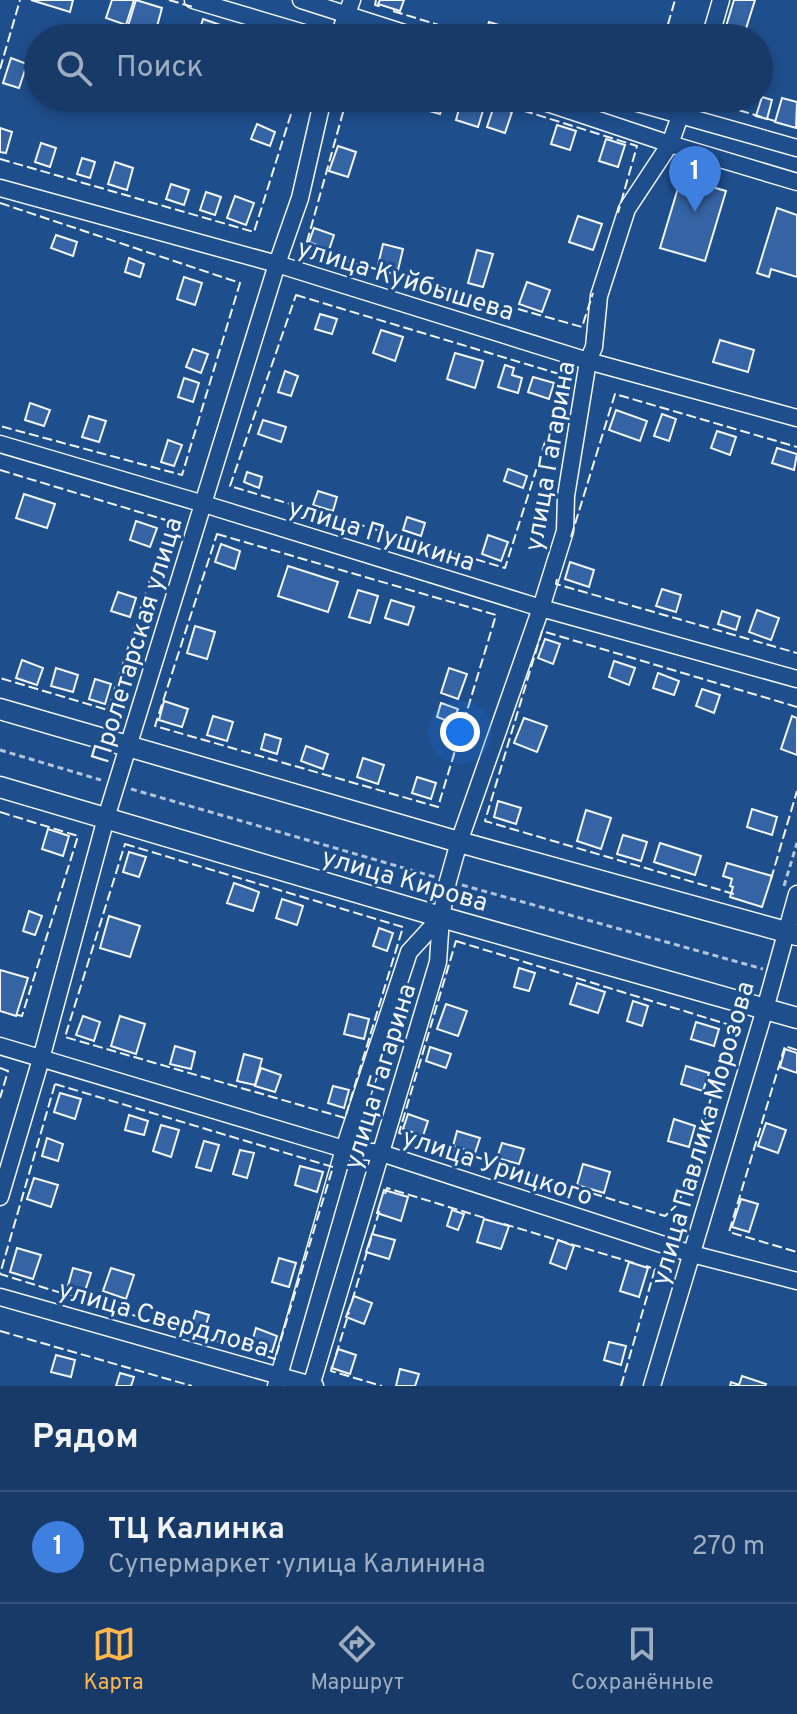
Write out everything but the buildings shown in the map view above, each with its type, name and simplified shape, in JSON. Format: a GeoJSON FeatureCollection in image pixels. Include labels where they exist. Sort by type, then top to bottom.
{"type":"FeatureCollection","features":[{"type":"Feature","properties":{"kind":"main road","name":"улица Кирова"},"geometry":{"type":"LineString","coordinates":[[0,709],[791,934]]}},
{"type":"Feature","properties":{"kind":"main road","name":"улица Кирова"},"geometry":{"type":"LineString","coordinates":[[0,787],[797,1018]]}},
{"type":"Feature","properties":{"kind":"street"},"geometry":{"type":"LineString","coordinates":[[193,0],[274,24]]}},
{"type":"Feature","properties":{"kind":"street"},"geometry":{"type":"LineString","coordinates":[[301,0],[350,7],[388,24]]}},
{"type":"Feature","properties":{"kind":"street"},"geometry":{"type":"LineString","coordinates":[[714,24],[721,0]]}},
{"type":"Feature","properties":{"kind":"street","name":"Пролетарская улица"},"geometry":{"type":"LineString","coordinates":[[0,1197],[106,818],[300,198],[320,112]]}},
{"type":"Feature","properties":{"kind":"street"},"geometry":{"type":"LineString","coordinates":[[574,112],[797,182]]}},
{"type":"Feature","properties":{"kind":"street"},"geometry":{"type":"LineString","coordinates":[[667,112],[797,148]]}},
{"type":"Feature","properties":{"kind":"street","name":"улица Гагарина"},"geometry":{"type":"LineString","coordinates":[[312,1386],[438,962],[441,917],[459,842],[565,531],[566,496],[588,361],[594,347],[599,296],[627,209],[670,144],[683,112]]}},
{"type":"Feature","properties":{"kind":"street","name":"улица Куйбышева"},"geometry":{"type":"LineString","coordinates":[[0,188],[277,264],[588,361],[797,418]]}},
{"type":"Feature","properties":{"kind":"street","name":"улица Пушкина"},"geometry":{"type":"LineString","coordinates":[[0,444],[541,608],[797,679]]}},
{"type":"Feature","properties":{"kind":"street","name":"улица Павлика Морозова"},"geometry":{"type":"LineString","coordinates":[[652,1386],[774,973],[791,934],[797,894]]}},
{"type":"Feature","properties":{"kind":"street"},"geometry":{"type":"LineString","coordinates":[[277,1381],[344,1149],[409,952],[441,917]]}},
{"type":"Feature","properties":{"kind":"street","name":"улица Урицкого"},"geometry":{"type":"LineString","coordinates":[[0,1046],[344,1149],[381,1153],[692,1254],[797,1281]]}},
{"type":"Feature","properties":{"kind":"street","name":"улица Свердлова"},"geometry":{"type":"LineString","coordinates":[[0,1297],[277,1381],[312,1386]]}},
{"type":"Feature","properties":{"kind":"path"},"geometry":{"type":"LineString","coordinates":[[0,750],[774,973]]}},
{"type":"Feature","properties":{"kind":"fence"},"geometry":{"type":"LineString","coordinates":[[0,69],[20,0]]}},
{"type":"Feature","properties":{"kind":"fence"},"geometry":{"type":"LineString","coordinates":[[169,0],[193,7]]}},
{"type":"Feature","properties":{"kind":"fence"},"geometry":{"type":"LineString","coordinates":[[376,0],[375,5],[382,7]]}},
{"type":"Feature","properties":{"kind":"fence"},"geometry":{"type":"LineString","coordinates":[[668,24],[675,0]]}},
{"type":"Feature","properties":{"kind":"fence"},"geometry":{"type":"LineString","coordinates":[[393,11],[435,24]]}},
{"type":"Feature","properties":{"kind":"fence"},"geometry":{"type":"LineString","coordinates":[[0,159],[254,232],[292,112]]}},
{"type":"Feature","properties":{"kind":"fence"},"geometry":{"type":"LineString","coordinates":[[343,112],[305,249],[582,327],[593,293]]}},
{"type":"Feature","properties":{"kind":"fence"},"geometry":{"type":"LineString","coordinates":[[528,112],[637,146],[618,213]]}},
{"type":"Feature","properties":{"kind":"fence"},"geometry":{"type":"LineString","coordinates":[[745,112],[778,122]]}},
{"type":"Feature","properties":{"kind":"fence"},"geometry":{"type":"LineString","coordinates":[[0,203],[240,283],[182,475],[0,426]]}},
{"type":"Feature","properties":{"kind":"fence"},"geometry":{"type":"LineString","coordinates":[[296,295],[566,376],[505,568],[230,486],[296,295]]}},
{"type":"Feature","properties":{"kind":"fence"},"geometry":{"type":"LineString","coordinates":[[571,537],[615,394],[797,447]]}},
{"type":"Feature","properties":{"kind":"fence"},"geometry":{"type":"LineString","coordinates":[[0,470],[169,521],[108,710],[0,678]]}},
{"type":"Feature","properties":{"kind":"fence"},"geometry":{"type":"LineString","coordinates":[[217,534],[496,615],[438,807],[155,726],[217,534]]}},
{"type":"Feature","properties":{"kind":"fence"},"geometry":{"type":"LineString","coordinates":[[557,579],[556,584],[797,653]]}},
{"type":"Feature","properties":{"kind":"fence"},"geometry":{"type":"LineString","coordinates":[[734,894],[485,821],[542,631],[797,707]]}},
{"type":"Feature","properties":{"kind":"fence"},"geometry":{"type":"LineString","coordinates":[[771,879],[797,791]]}},
{"type":"Feature","properties":{"kind":"fence"},"geometry":{"type":"LineString","coordinates":[[0,812],[78,836],[22,1016],[12,1014]]}},
{"type":"Feature","properties":{"kind":"fence"},"geometry":{"type":"LineString","coordinates":[[125,844],[403,927],[345,1118],[65,1037],[125,844]]}},
{"type":"Feature","properties":{"kind":"fence"},"geometry":{"type":"LineString","coordinates":[[456,941],[733,1026],[679,1203],[665,1216],[399,1133],[456,941]]}},
{"type":"Feature","properties":{"kind":"fence"},"geometry":{"type":"LineString","coordinates":[[797,1050],[785,1046],[729,1232],[797,1252]]}},
{"type":"Feature","properties":{"kind":"fence"},"geometry":{"type":"LineString","coordinates":[[0,1068],[8,1071],[0,1098]]}},
{"type":"Feature","properties":{"kind":"fence"},"geometry":{"type":"LineString","coordinates":[[55,1084],[333,1167],[275,1359],[0,1274],[55,1084]]}},
{"type":"Feature","properties":{"kind":"fence"},"geometry":{"type":"LineString","coordinates":[[385,1194],[387,1188],[488,1219]]}},
{"type":"Feature","properties":{"kind":"fence"},"geometry":{"type":"LineString","coordinates":[[352,1301],[380,1209]]}},
{"type":"Feature","properties":{"kind":"fence"},"geometry":{"type":"LineString","coordinates":[[504,1224],[634,1263]]}},
{"type":"Feature","properties":{"kind":"fence"},"geometry":{"type":"LineString","coordinates":[[621,1386],[655,1269],[646,1266]]}},
{"type":"Feature","properties":{"kind":"fence"},"geometry":{"type":"LineString","coordinates":[[336,1355],[349,1312]]}},
{"type":"Feature","properties":{"kind":"fence"},"geometry":{"type":"LineString","coordinates":[[0,1331],[192,1386]]}},
{"type":"Feature","properties":{"kind":"fence"},"geometry":{"type":"LineString","coordinates":[[332,1366],[331,1371],[382,1386]]}},
{"type":"Feature","properties":{"kind":"place","name":"ТЦ Калинка"},"geometry":{"type":"Point","coordinates":[695,212]}}]}
